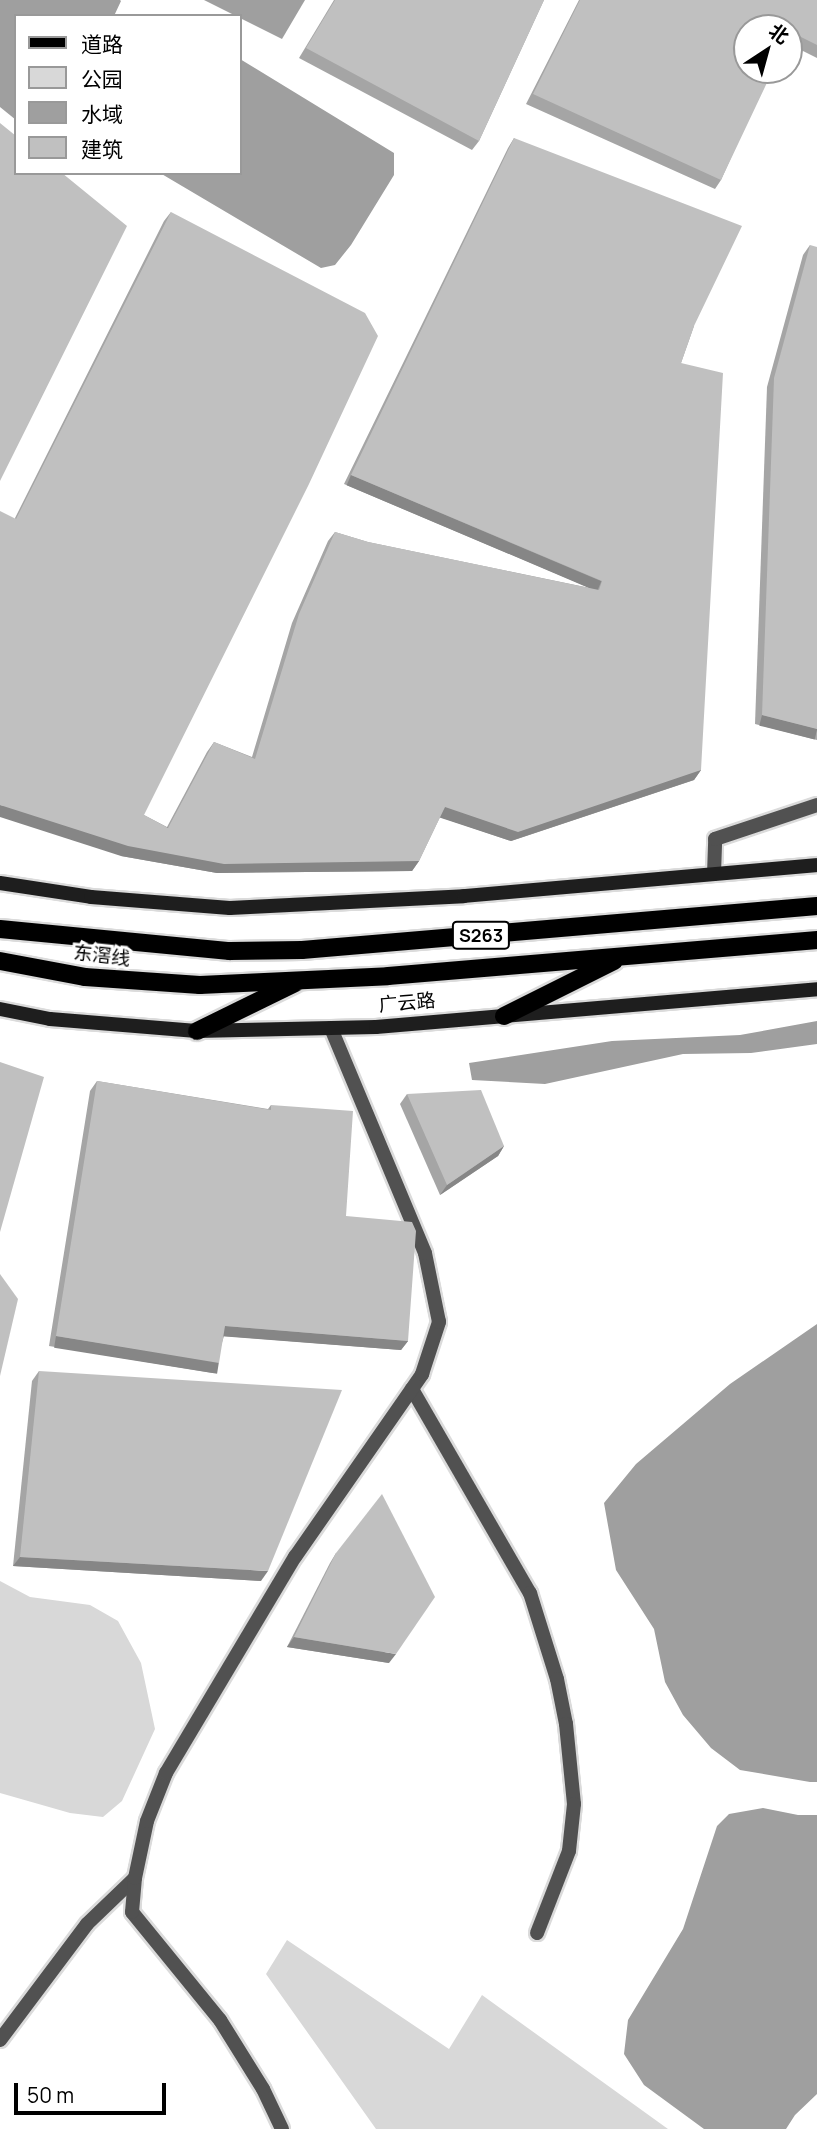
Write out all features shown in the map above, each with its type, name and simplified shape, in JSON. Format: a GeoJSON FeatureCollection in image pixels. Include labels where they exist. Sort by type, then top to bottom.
{"type":"FeatureCollection","features":[{"type":"Feature","properties":{"kind":"main road","name":"S263"},"geometry":{"type":"LineString","coordinates":[[0,883],[91,897],[230,908],[464,896],[817,865]]}},
{"type":"Feature","properties":{"kind":"main road","name":"S263"},"geometry":{"type":"LineString","coordinates":[[0,929],[230,951],[302,950],[817,906]]}},
{"type":"Feature","properties":{"kind":"main road","name":"广云路"},"geometry":{"type":"LineString","coordinates":[[200,985],[388,976],[817,940]]}},
{"type":"Feature","properties":{"kind":"main road"},"geometry":{"type":"LineString","coordinates":[[504,1016],[625,956]]}},
{"type":"Feature","properties":{"kind":"main road","name":"东滘线"},"geometry":{"type":"LineString","coordinates":[[0,961],[85,977],[200,985]]}},
{"type":"Feature","properties":{"kind":"main road"},"geometry":{"type":"LineString","coordinates":[[197,1031],[301,980]]}},
{"type":"Feature","properties":{"kind":"main road","name":"广云路"},"geometry":{"type":"LineString","coordinates":[[0,1009],[50,1018],[197,1031],[331,1028],[817,989]]}},
{"type":"Feature","properties":{"kind":"street"},"geometry":{"type":"LineString","coordinates":[[714,874],[715,839],[817,804]]}},
{"type":"Feature","properties":{"kind":"street"},"geometry":{"type":"LineString","coordinates":[[282,2129],[263,2089],[220,2020],[132,1912],[135,1878],[147,1821],[166,1773],[295,1557],[422,1374],[439,1322],[425,1253],[331,1028]]}},
{"type":"Feature","properties":{"kind":"street"},"geometry":{"type":"LineString","coordinates":[[412,1389],[530,1593],[557,1679],[566,1724],[574,1804],[569,1852],[537,1933]]}},
{"type":"Feature","properties":{"kind":"street"},"geometry":{"type":"LineString","coordinates":[[0,2040],[87,1924],[135,1878]]}},
{"type":"Feature","properties":{"kind":"green space"},"geometry":{"type":"Polygon","coordinates":[[[0,1581],[30,1597],[90,1605],[118,1621],[141,1663],[155,1729],[122,1801],[103,1817],[70,1813],[0,1793],[0,1581]]]}},
{"type":"Feature","properties":{"kind":"green space"},"geometry":{"type":"Polygon","coordinates":[[[287,1940],[449,2049],[482,1995],[668,2129],[376,2129],[266,1974],[287,1940]]]}},
{"type":"Feature","properties":{"kind":"water"},"geometry":{"type":"Polygon","coordinates":[[[0,0],[121,1],[115,14],[14,14],[14,118],[0,107],[0,0]]]}},
{"type":"Feature","properties":{"kind":"water"},"geometry":{"type":"Polygon","coordinates":[[[204,0],[305,0],[282,39],[242,19],[242,14],[232,14],[204,0]]]}},
{"type":"Feature","properties":{"kind":"water"},"geometry":{"type":"Polygon","coordinates":[[[242,60],[394,153],[394,175],[351,245],[335,265],[321,268],[163,175],[242,175],[242,60]]]}},
{"type":"Feature","properties":{"kind":"water"},"geometry":{"type":"Polygon","coordinates":[[[817,1021],[817,1044],[751,1053],[683,1054],[545,1084],[472,1080],[469,1063],[612,1041],[740,1035],[817,1021]]]}},
{"type":"Feature","properties":{"kind":"water"},"geometry":{"type":"Polygon","coordinates":[[[817,1324],[817,1782],[810,1782],[740,1770],[711,1748],[683,1715],[665,1682],[654,1629],[616,1570],[604,1503],[636,1464],[730,1384],[817,1324]]]}},
{"type":"Feature","properties":{"kind":"water"},"geometry":{"type":"Polygon","coordinates":[[[763,1808],[798,1815],[817,1815],[817,2094],[795,2115],[786,2129],[704,2129],[644,2085],[624,2054],[628,2020],[683,1929],[717,1826],[729,1814],[763,1808]]]}},
{"type":"Feature","properties":{"kind":"building"},"geometry":{"type":"Polygon","coordinates":[[[335,0],[544,0],[479,141],[306,48],[335,0]]]}},
{"type":"Feature","properties":{"kind":"building"},"geometry":{"type":"Polygon","coordinates":[[[580,0],[817,0],[817,45],[803,38],[803,14],[733,14],[733,84],[766,84],[721,180],[533,94],[580,0]]]}},
{"type":"Feature","properties":{"kind":"building"},"geometry":{"type":"Polygon","coordinates":[[[0,123],[14,134],[14,175],[64,175],[127,226],[0,481],[0,123]]]}},
{"type":"Feature","properties":{"kind":"building"},"geometry":{"type":"Polygon","coordinates":[[[514,138],[742,226],[694,326],[681,363],[723,373],[701,770],[518,832],[445,807],[419,861],[224,864],[128,846],[0,805],[0,511],[16,519],[171,212],[365,313],[378,336],[309,484],[144,815],[168,828],[214,742],[255,759],[299,614],[335,532],[368,542],[599,590],[602,581],[351,475],[514,138]]]}},
{"type":"Feature","properties":{"kind":"building"},"geometry":{"type":"Polygon","coordinates":[[[810,245],[817,247],[817,729],[762,715],[774,378],[810,245]]]}},
{"type":"Feature","properties":{"kind":"building"},"geometry":{"type":"Polygon","coordinates":[[[0,1062],[44,1077],[0,1232],[0,1062]]]}},
{"type":"Feature","properties":{"kind":"building"},"geometry":{"type":"Polygon","coordinates":[[[97,1081],[271,1110],[271,1105],[353,1111],[346,1216],[412,1222],[416,1231],[408,1341],[225,1326],[219,1363],[56,1336],[97,1081]]]}},
{"type":"Feature","properties":{"kind":"building"},"geometry":{"type":"Polygon","coordinates":[[[481,1090],[504,1146],[447,1185],[407,1094],[481,1090]]]}},
{"type":"Feature","properties":{"kind":"building"},"geometry":{"type":"Polygon","coordinates":[[[0,1274],[18,1299],[0,1376],[0,1274]]]}},
{"type":"Feature","properties":{"kind":"building"},"geometry":{"type":"Polygon","coordinates":[[[39,1371],[342,1390],[268,1571],[20,1557],[39,1371]]]}},
{"type":"Feature","properties":{"kind":"building"},"geometry":{"type":"Polygon","coordinates":[[[382,1494],[435,1597],[396,1654],[294,1637],[336,1553],[382,1494]]]}}]}
